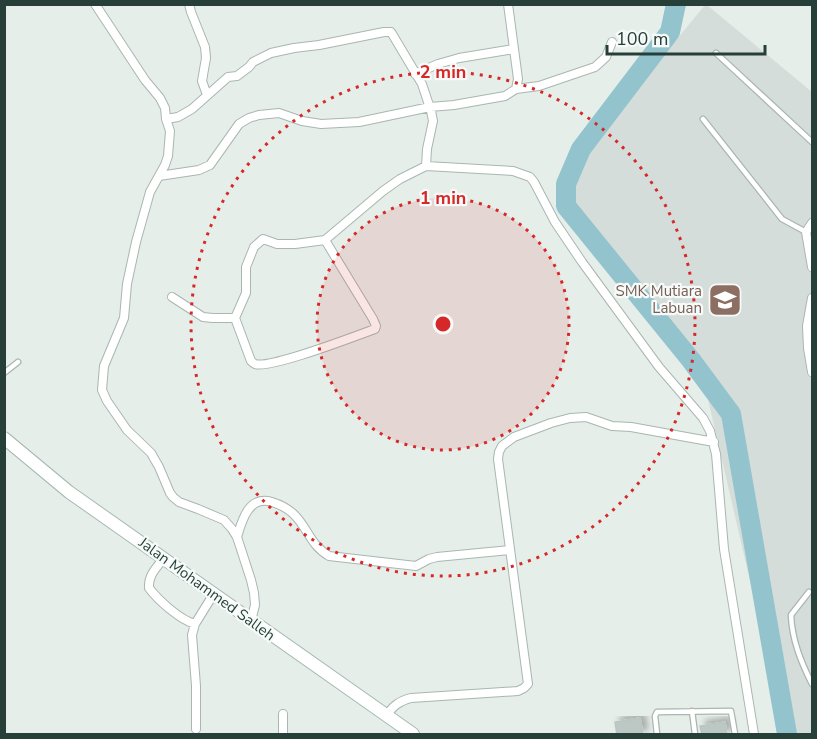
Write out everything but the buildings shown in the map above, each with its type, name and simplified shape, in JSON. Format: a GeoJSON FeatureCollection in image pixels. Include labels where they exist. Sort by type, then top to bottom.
{"type":"FeatureCollection","features":[{"type":"Feature","properties":{"kind":"main road","name":"Jalan Mohammed Salleh"},"geometry":{"type":"LineString","coordinates":[[4,438],[69,492],[413,735]]}},
{"type":"Feature","properties":{"kind":"street"},"geometry":{"type":"LineString","coordinates":[[95,4],[145,80],[160,98],[165,108],[170,131],[168,156],[150,192],[136,242],[127,284],[124,318],[104,366],[102,390],[126,430],[151,453],[173,497],[179,502],[224,520],[232,529],[237,537],[254,593],[255,605],[251,621]]}},
{"type":"Feature","properties":{"kind":"street"},"geometry":{"type":"LineString","coordinates":[[189,4],[205,47],[206,58],[202,81],[207,95]]}},
{"type":"Feature","properties":{"kind":"street"},"geometry":{"type":"LineString","coordinates":[[508,4],[518,79],[516,89]]}},
{"type":"Feature","properties":{"kind":"street"},"geometry":{"type":"LineString","coordinates":[[166,119],[178,117],[192,109],[228,77],[237,76],[253,62],[271,53],[391,32],[422,84],[430,107],[433,120],[426,166]]}},
{"type":"Feature","properties":{"kind":"street"},"geometry":{"type":"LineString","coordinates":[[159,176],[191,172],[210,165],[239,124],[259,115],[279,113],[302,121],[321,124],[360,123],[430,107],[505,96],[516,89],[539,86],[595,67],[606,57],[612,42]]}},
{"type":"Feature","properties":{"kind":"street"},"geometry":{"type":"LineString","coordinates":[[415,74],[459,58],[514,49]]}},
{"type":"Feature","properties":{"kind":"street"},"geometry":{"type":"LineString","coordinates":[[325,240],[373,319],[375,329],[318,350],[278,361],[258,364],[251,361],[235,318],[246,293],[246,267],[258,242],[263,239],[277,244],[295,244],[325,240],[383,191],[400,179],[426,166],[513,171],[530,177],[555,222],[582,262],[659,367],[704,418],[710,431],[716,454],[724,549],[754,735]]}},
{"type":"Feature","properties":{"kind":"street"},"geometry":{"type":"LineString","coordinates":[[813,223],[806,232],[813,267]]}},
{"type":"Feature","properties":{"kind":"street"},"geometry":{"type":"LineString","coordinates":[[172,297],[203,316],[235,318]]}},
{"type":"Feature","properties":{"kind":"street"},"geometry":{"type":"LineString","coordinates":[[813,298],[807,326],[808,348],[813,372]]}},
{"type":"Feature","properties":{"kind":"street"},"geometry":{"type":"LineString","coordinates":[[386,716],[394,706],[411,698],[518,691],[528,684],[498,459],[499,452],[507,440],[550,423],[586,417],[612,426],[631,427],[714,442]]}},
{"type":"Feature","properties":{"kind":"street"},"geometry":{"type":"LineString","coordinates":[[237,537],[242,521],[251,507],[258,501],[264,500],[279,504],[294,513],[319,549],[329,556],[416,566],[437,557],[510,550]]}},
{"type":"Feature","properties":{"kind":"street"},"geometry":{"type":"LineString","coordinates":[[164,558],[148,579],[148,588],[172,610],[195,624]]}},
{"type":"Feature","properties":{"kind":"street"},"geometry":{"type":"LineString","coordinates":[[196,729],[196,686],[192,635],[195,624],[213,595]]}},
{"type":"Feature","properties":{"kind":"street"},"geometry":{"type":"LineString","coordinates":[[283,714],[283,735]]}},
{"type":"Feature","properties":{"kind":"lane"},"geometry":{"type":"LineString","coordinates":[[716,53],[813,142]]}},
{"type":"Feature","properties":{"kind":"lane"},"geometry":{"type":"LineString","coordinates":[[703,119],[782,219],[806,232]]}},
{"type":"Feature","properties":{"kind":"lane"},"geometry":{"type":"LineString","coordinates":[[4,373],[18,362]]}},
{"type":"Feature","properties":{"kind":"lane"},"geometry":{"type":"LineString","coordinates":[[809,592],[791,615],[792,633],[813,684]]}},
{"type":"Feature","properties":{"kind":"lane"},"geometry":{"type":"LineString","coordinates":[[657,735],[655,716],[657,712],[692,711],[731,711],[735,735]]}},
{"type":"Feature","properties":{"kind":"lane"},"geometry":{"type":"LineString","coordinates":[[692,711],[695,735]]}},
{"type":"Feature","properties":{"kind":"shaded area","name":"SMK Mutiara Labuan"},"geometry":{"type":"Polygon","coordinates":[[[705,5],[812,92],[812,734],[786,734],[707,395],[568,204],[581,156],[705,5]]]}},
{"type":"Feature","properties":{"kind":"waterway"},"geometry":{"type":"LineString","coordinates":[[676,4],[670,32],[581,149],[566,184],[566,206],[691,360],[731,414],[787,734]]}},
{"type":"Feature","properties":{"kind":"place","name":"SMK Mutiara Labuan"},"geometry":{"type":"Point","coordinates":[725,300]}}]}
